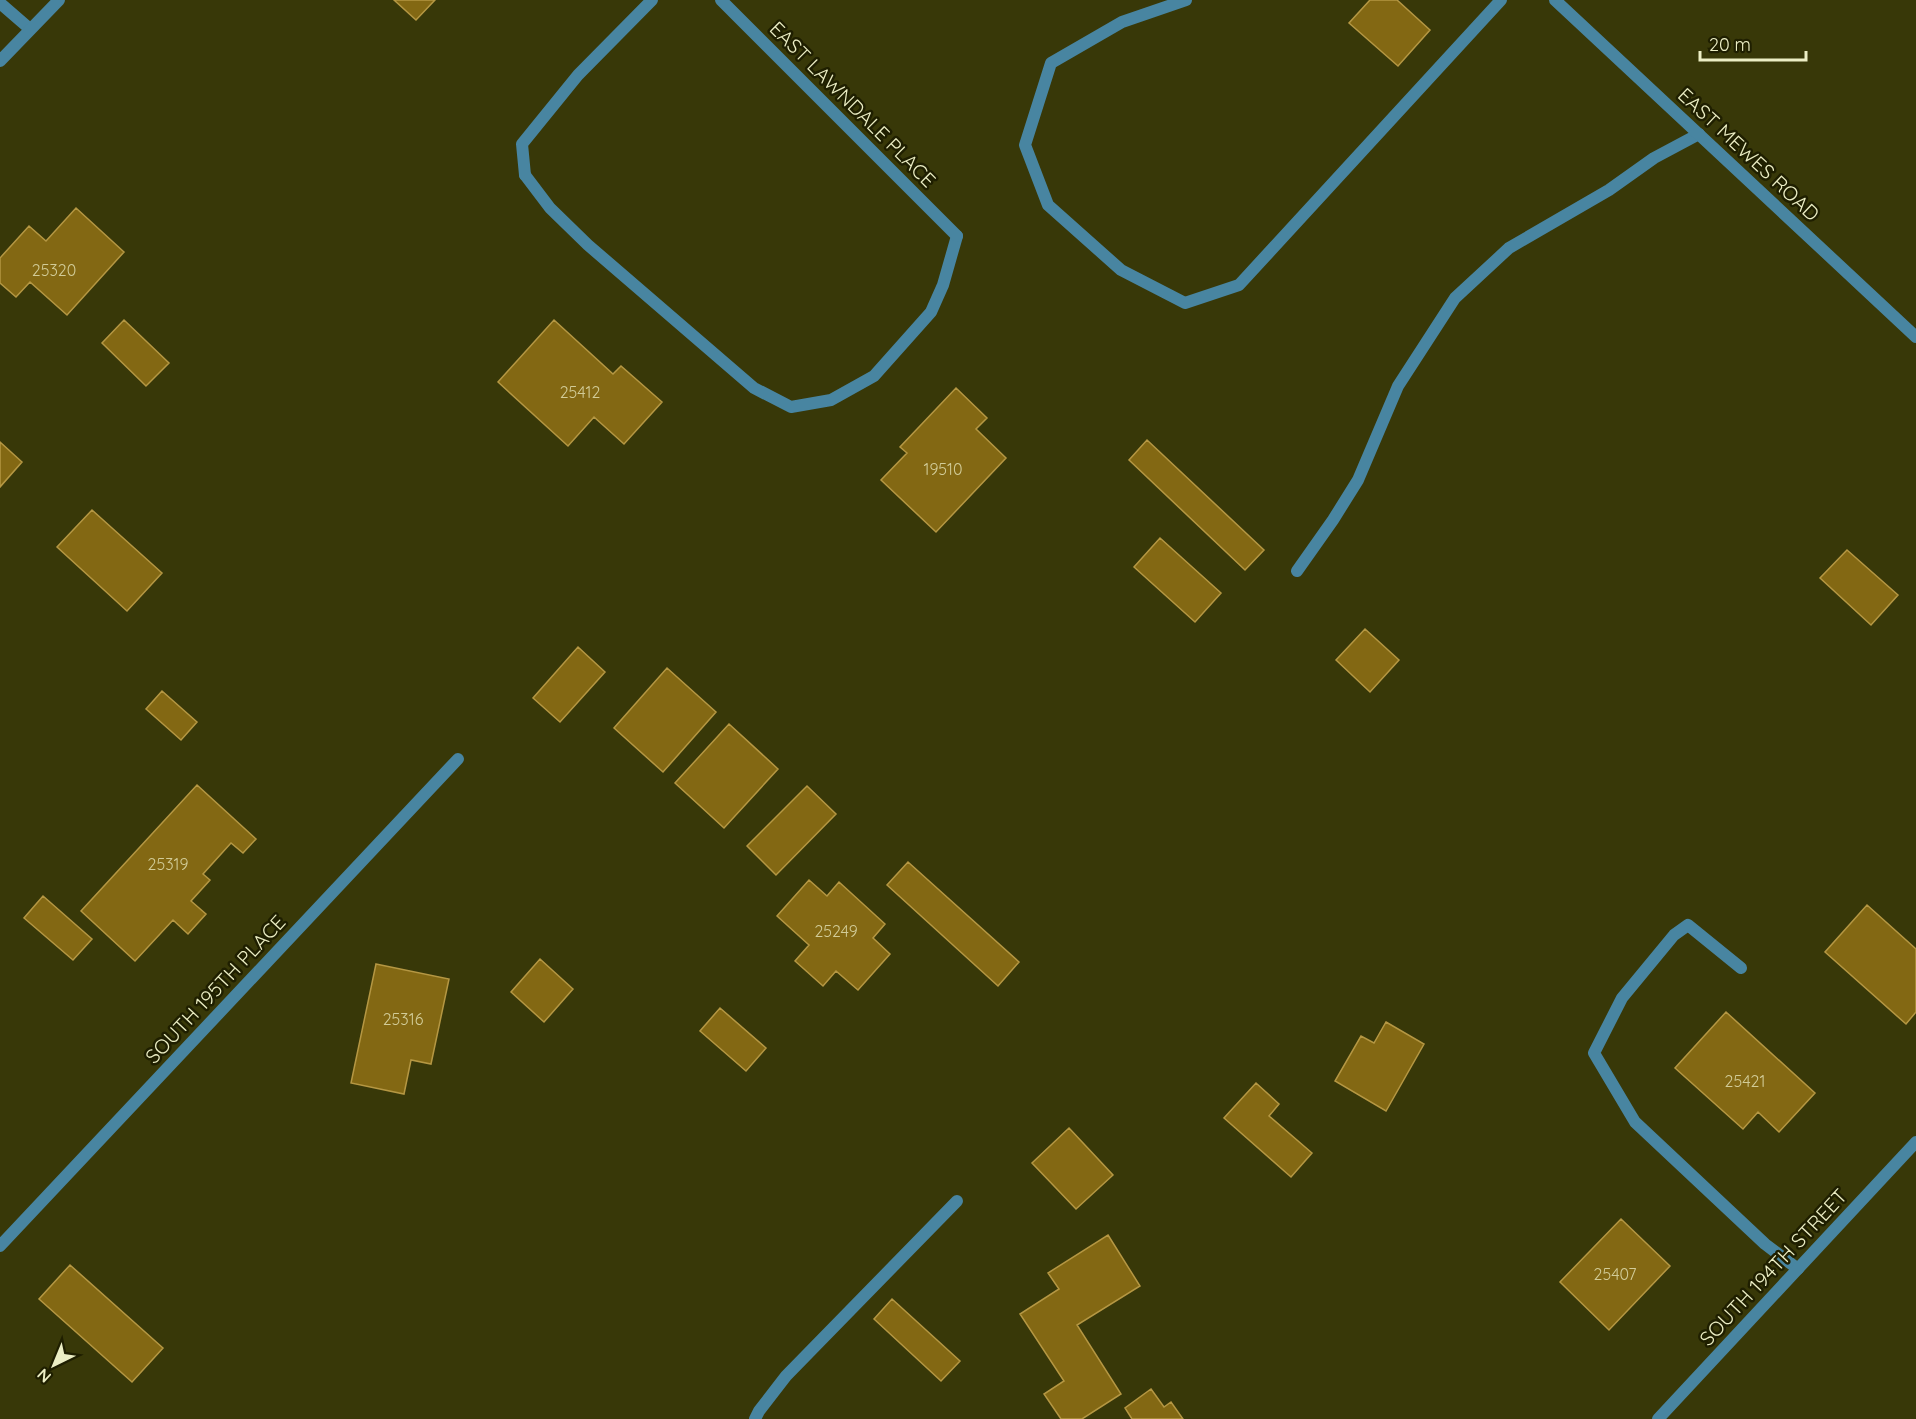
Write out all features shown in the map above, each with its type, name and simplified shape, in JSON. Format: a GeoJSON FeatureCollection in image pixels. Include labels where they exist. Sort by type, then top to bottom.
{"type":"FeatureCollection","features":[{"type":"Feature","properties":{"kind":"street"},"geometry":{"type":"LineString","coordinates":[[0,61],[59,0]]}},
{"type":"Feature","properties":{"kind":"street","name":"EAST LAWNDALE PLACE"},"geometry":{"type":"LineString","coordinates":[[652,0],[578,75],[522,144],[525,175],[550,208],[588,245],[754,388],[792,406],[831,400],[874,376],[931,312],[943,285],[957,236],[721,0]]}},
{"type":"Feature","properties":{"kind":"street"},"geometry":{"type":"LineString","coordinates":[[1186,0],[1122,22],[1051,63],[1025,145],[1048,205],[1121,270],[1185,303],[1239,285],[1501,0]]}},
{"type":"Feature","properties":{"kind":"street","name":"EAST MEWES ROAD"},"geometry":{"type":"LineString","coordinates":[[1555,0],[1916,337]]}},
{"type":"Feature","properties":{"kind":"street"},"geometry":{"type":"LineString","coordinates":[[0,3],[30,29]]}},
{"type":"Feature","properties":{"kind":"street"},"geometry":{"type":"LineString","coordinates":[[1297,571],[1358,480],[1398,386],[1455,298],[1509,248],[1609,190],[1654,158],[1699,134]]}},
{"type":"Feature","properties":{"kind":"street","name":"SOUTH 195TH PLACE"},"geometry":{"type":"LineString","coordinates":[[0,1246],[458,759]]}},
{"type":"Feature","properties":{"kind":"street"},"geometry":{"type":"LineString","coordinates":[[1741,968],[1688,925],[1674,935],[1622,999],[1594,1053],[1635,1122],[1765,1244],[1798,1269]]}},
{"type":"Feature","properties":{"kind":"street","name":"SOUTH 194TH STREET"},"geometry":{"type":"LineString","coordinates":[[1658,1419],[1916,1142]]}},
{"type":"Feature","properties":{"kind":"street"},"geometry":{"type":"LineString","coordinates":[[755,1419],[786,1376],[957,1201]]}},
{"type":"Feature","properties":{"kind":"building"},"geometry":{"type":"Polygon","coordinates":[[[394,0],[435,0],[416,20],[394,0]]]}},
{"type":"Feature","properties":{"kind":"building"},"geometry":{"type":"Polygon","coordinates":[[[1370,0],[1397,0],[1430,30],[1398,66],[1349,23],[1370,0]]]}},
{"type":"Feature","properties":{"kind":"building"},"geometry":{"type":"Polygon","coordinates":[[[76,208],[124,252],[67,315],[30,282],[16,297],[0,283],[0,258],[29,226],[46,241],[76,208]]]}},
{"type":"Feature","properties":{"kind":"building"},"geometry":{"type":"Polygon","coordinates":[[[124,320],[169,363],[146,386],[102,343],[124,320]]]}},
{"type":"Feature","properties":{"kind":"building"},"geometry":{"type":"Polygon","coordinates":[[[554,320],[613,374],[621,366],[662,402],[624,444],[594,417],[568,446],[498,382],[554,320]]]}},
{"type":"Feature","properties":{"kind":"building"},"geometry":{"type":"Polygon","coordinates":[[[956,388],[987,418],[976,429],[1006,458],[936,532],[881,480],[907,453],[900,447],[956,388]]]}},
{"type":"Feature","properties":{"kind":"building"},"geometry":{"type":"Polygon","coordinates":[[[1147,440],[1264,550],[1245,570],[1129,460],[1147,440]]]}},
{"type":"Feature","properties":{"kind":"building"},"geometry":{"type":"Polygon","coordinates":[[[0,442],[22,462],[0,487],[0,442]]]}},
{"type":"Feature","properties":{"kind":"building"},"geometry":{"type":"Polygon","coordinates":[[[92,510],[162,573],[127,611],[57,547],[92,510]]]}},
{"type":"Feature","properties":{"kind":"building"},"geometry":{"type":"Polygon","coordinates":[[[1160,538],[1221,593],[1195,622],[1134,567],[1160,538]]]}},
{"type":"Feature","properties":{"kind":"building"},"geometry":{"type":"Polygon","coordinates":[[[1847,550],[1898,595],[1871,625],[1820,578],[1847,550]]]}},
{"type":"Feature","properties":{"kind":"building"},"geometry":{"type":"Polygon","coordinates":[[[1365,629],[1399,660],[1370,692],[1336,660],[1365,629]]]}},
{"type":"Feature","properties":{"kind":"building"},"geometry":{"type":"Polygon","coordinates":[[[578,647],[605,672],[560,722],[533,698],[578,647]]]}},
{"type":"Feature","properties":{"kind":"building"},"geometry":{"type":"Polygon","coordinates":[[[667,668],[716,712],[663,772],[614,728],[667,668]]]}},
{"type":"Feature","properties":{"kind":"building"},"geometry":{"type":"Polygon","coordinates":[[[162,691],[197,722],[181,740],[146,709],[162,691]]]}},
{"type":"Feature","properties":{"kind":"building"},"geometry":{"type":"Polygon","coordinates":[[[729,724],[778,769],[724,828],[675,783],[729,724]]]}},
{"type":"Feature","properties":{"kind":"building"},"geometry":{"type":"Polygon","coordinates":[[[197,785],[256,839],[243,853],[231,843],[203,874],[210,880],[191,901],[206,914],[188,934],[173,920],[135,961],[81,911],[197,785]]]}},
{"type":"Feature","properties":{"kind":"building"},"geometry":{"type":"Polygon","coordinates":[[[807,786],[836,814],[776,875],[747,846],[807,786]]]}},
{"type":"Feature","properties":{"kind":"building"},"geometry":{"type":"Polygon","coordinates":[[[908,862],[1019,962],[998,986],[887,885],[908,862]]]}},
{"type":"Feature","properties":{"kind":"building"},"geometry":{"type":"Polygon","coordinates":[[[809,880],[827,896],[839,882],[885,924],[873,938],[890,954],[858,990],[836,971],[823,986],[795,961],[809,945],[777,916],[809,880]]]}},
{"type":"Feature","properties":{"kind":"building"},"geometry":{"type":"Polygon","coordinates":[[[43,896],[92,939],[73,960],[24,918],[43,896]]]}},
{"type":"Feature","properties":{"kind":"building"},"geometry":{"type":"Polygon","coordinates":[[[1867,905],[1916,949],[1916,1012],[1906,1024],[1825,952],[1867,905]]]}},
{"type":"Feature","properties":{"kind":"building"},"geometry":{"type":"Polygon","coordinates":[[[540,959],[573,989],[544,1022],[511,992],[540,959]]]}},
{"type":"Feature","properties":{"kind":"building"},"geometry":{"type":"Polygon","coordinates":[[[376,964],[449,979],[431,1064],[411,1060],[404,1094],[351,1083],[376,964]]]}},
{"type":"Feature","properties":{"kind":"building"},"geometry":{"type":"Polygon","coordinates":[[[720,1008],[766,1048],[746,1071],[700,1031],[720,1008]]]}},
{"type":"Feature","properties":{"kind":"building"},"geometry":{"type":"Polygon","coordinates":[[[1726,1012],[1815,1093],[1779,1132],[1758,1112],[1743,1129],[1675,1068],[1726,1012]]]}},
{"type":"Feature","properties":{"kind":"building"},"geometry":{"type":"Polygon","coordinates":[[[1386,1022],[1424,1044],[1386,1111],[1335,1081],[1361,1036],[1374,1043],[1386,1022]]]}},
{"type":"Feature","properties":{"kind":"building"},"geometry":{"type":"Polygon","coordinates":[[[1256,1083],[1279,1104],[1269,1116],[1312,1153],[1291,1177],[1224,1118],[1256,1083]]]}},
{"type":"Feature","properties":{"kind":"building"},"geometry":{"type":"Polygon","coordinates":[[[1069,1128],[1113,1175],[1076,1209],[1032,1163],[1069,1128]]]}},
{"type":"Feature","properties":{"kind":"building"},"geometry":{"type":"Polygon","coordinates":[[[1621,1219],[1670,1266],[1609,1330],[1560,1282],[1621,1219]]]}},
{"type":"Feature","properties":{"kind":"building"},"geometry":{"type":"Polygon","coordinates":[[[1108,1235],[1140,1286],[1077,1325],[1121,1394],[1082,1419],[1061,1419],[1044,1394],[1064,1381],[1020,1314],[1059,1289],[1048,1273],[1108,1235]]]}},
{"type":"Feature","properties":{"kind":"building"},"geometry":{"type":"Polygon","coordinates":[[[70,1265],[163,1348],[132,1382],[39,1299],[70,1265]]]}},
{"type":"Feature","properties":{"kind":"building"},"geometry":{"type":"Polygon","coordinates":[[[892,1299],[960,1361],[941,1381],[874,1319],[892,1299]]]}},
{"type":"Feature","properties":{"kind":"building"},"geometry":{"type":"Polygon","coordinates":[[[1151,1389],[1164,1407],[1171,1402],[1183,1419],[1132,1419],[1125,1408],[1151,1389]]]}}]}
